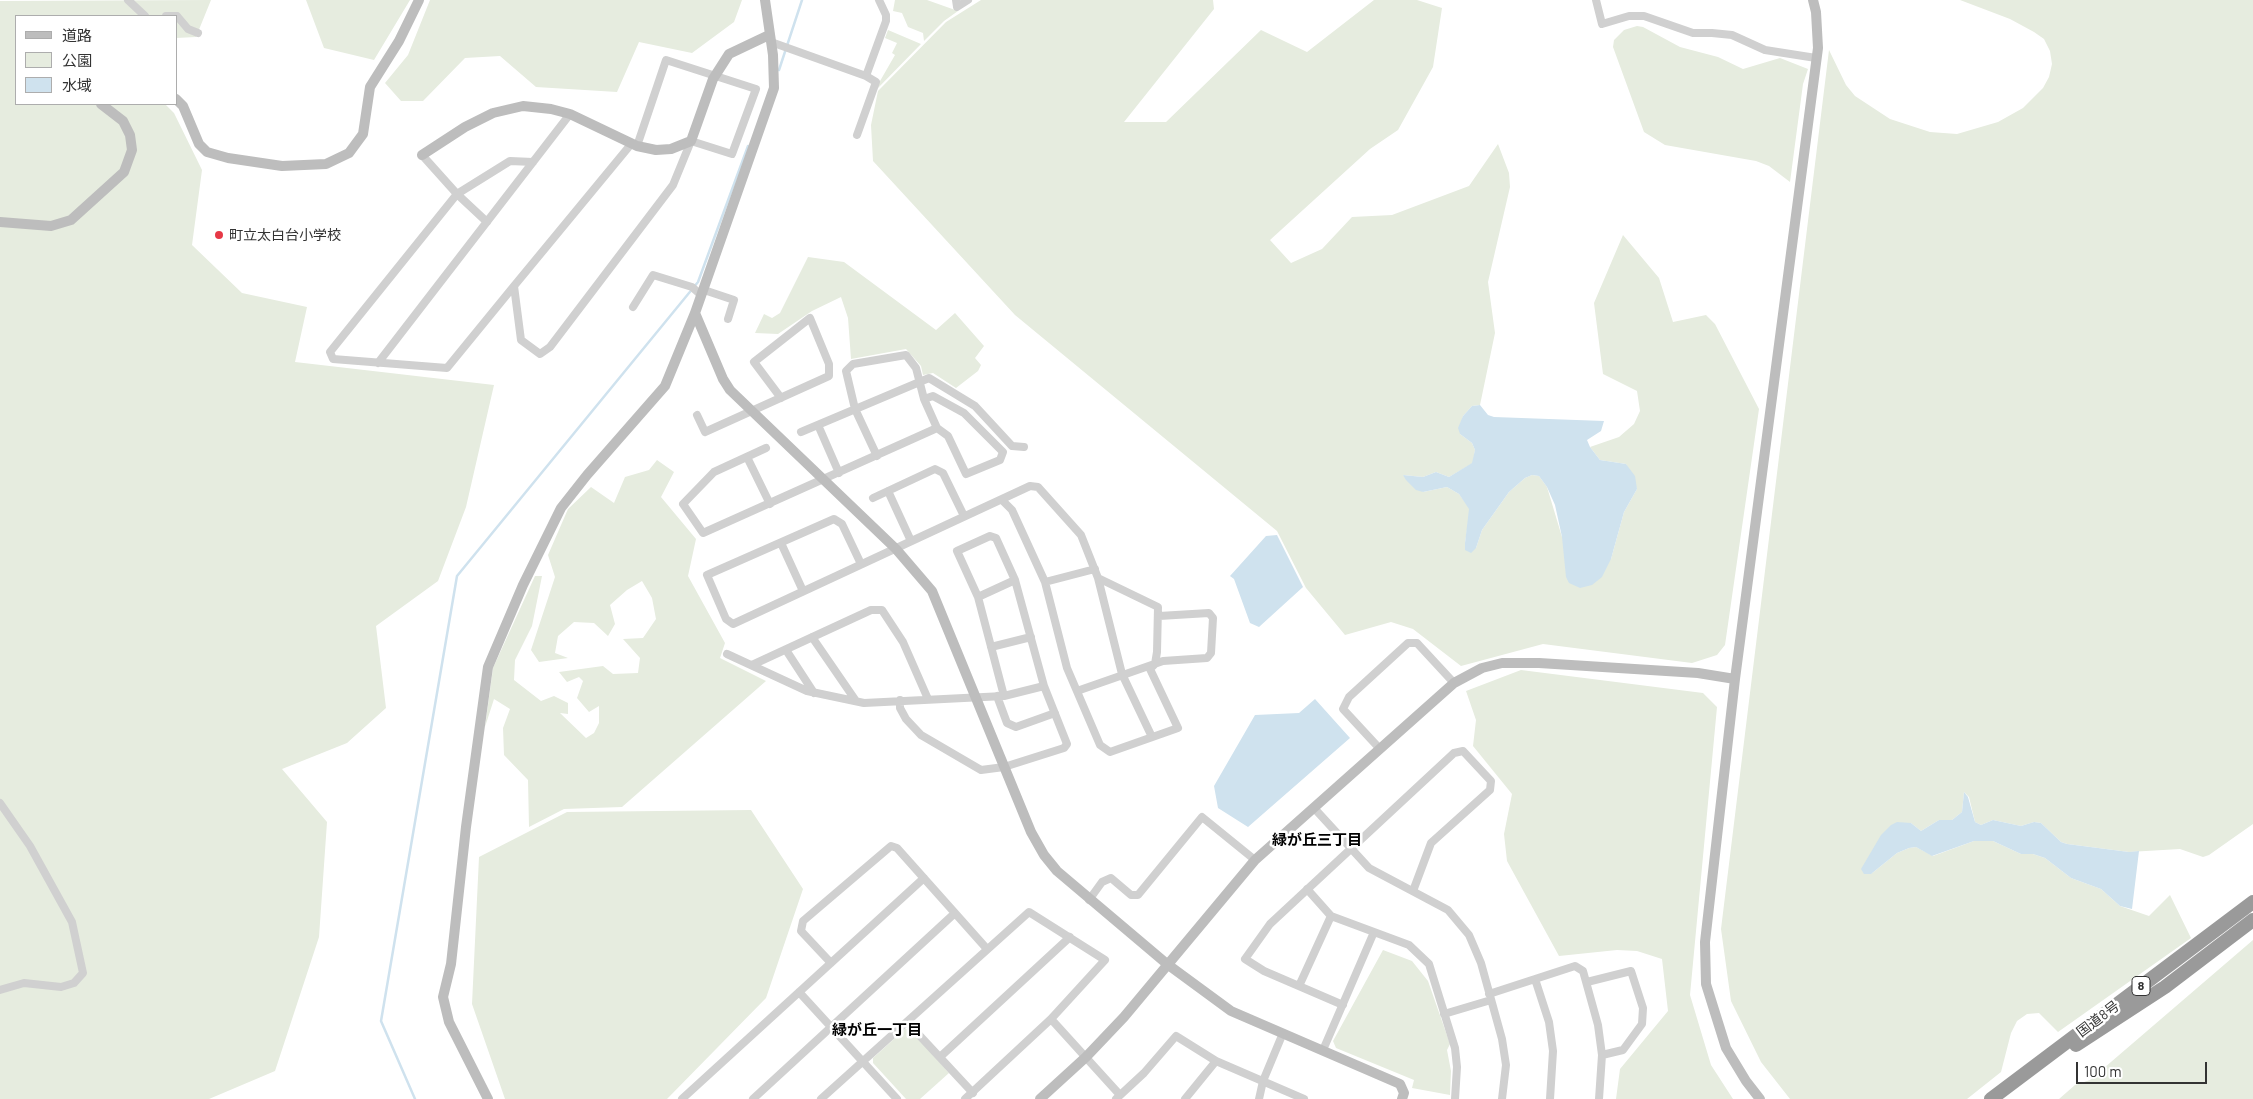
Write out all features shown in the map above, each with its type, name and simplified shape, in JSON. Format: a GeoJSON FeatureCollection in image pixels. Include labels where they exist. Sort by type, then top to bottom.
{"type":"FeatureCollection","features":[{"type":"Feature","properties":{"kind":"highway","name":"国道8号"},"geometry":{"type":"LineString","coordinates":[[1991,1099],[2253,902]]}},
{"type":"Feature","properties":{"kind":"highway","name":"8"},"geometry":{"type":"LineString","coordinates":[[2029,1071],[2102,1029],[2165,986],[2253,920]]}},
{"type":"Feature","properties":{"kind":"street"},"geometry":{"type":"LineString","coordinates":[[128,0],[144,15]]}},
{"type":"Feature","properties":{"kind":"street"},"geometry":{"type":"LineString","coordinates":[[178,101],[183,106],[199,144],[207,152],[228,158],[282,166],[326,164],[349,153],[363,134],[370,87],[419,0]]}},
{"type":"Feature","properties":{"kind":"street"},"geometry":{"type":"LineString","coordinates":[[488,1099],[449,1022],[443,997],[451,964],[466,827],[488,667],[523,586],[561,508],[587,475],[665,386],[695,313],[698,291],[774,88],[770,38],[764,0]]}},
{"type":"Feature","properties":{"kind":"street"},"geometry":{"type":"LineString","coordinates":[[866,76],[886,21],[886,16],[879,0]]}},
{"type":"Feature","properties":{"kind":"street"},"geometry":{"type":"LineString","coordinates":[[956,0],[957,7],[968,0]]}},
{"type":"Feature","properties":{"kind":"street"},"geometry":{"type":"LineString","coordinates":[[1596,0],[1602,24],[1629,16],[1644,16],[1693,33],[1712,32],[1732,35],[1765,50],[1816,58]]}},
{"type":"Feature","properties":{"kind":"street"},"geometry":{"type":"LineString","coordinates":[[1760,1099],[1746,1081],[1726,1048],[1711,1002],[1704,966],[1705,942],[1735,679],[1816,58],[1816,12],[1812,0]]}},
{"type":"Feature","properties":{"kind":"street"},"geometry":{"type":"LineString","coordinates":[[178,17],[188,29],[198,33]]}},
{"type":"Feature","properties":{"kind":"street"},"geometry":{"type":"LineString","coordinates":[[770,38],[785,47],[866,76],[876,82],[857,135]]}},
{"type":"Feature","properties":{"kind":"street"},"geometry":{"type":"LineString","coordinates":[[514,286],[521,340],[540,354],[550,347],[673,185],[715,77],[729,54],[770,38]]}},
{"type":"Feature","properties":{"kind":"street"},"geometry":{"type":"LineString","coordinates":[[487,222],[456,194],[422,155],[465,127],[493,113],[523,106],[551,109],[570,114],[634,144],[656,150],[671,149],[690,141],[732,154],[756,89],[666,60],[634,144],[447,368],[332,359],[330,352],[456,194],[510,161],[533,162]]}},
{"type":"Feature","properties":{"kind":"street"},"geometry":{"type":"LineString","coordinates":[[0,222],[51,226],[71,220],[124,172],[132,150],[130,135],[123,121],[102,105]]}},
{"type":"Feature","properties":{"kind":"street"},"geometry":{"type":"LineString","coordinates":[[378,363],[570,114]]}},
{"type":"Feature","properties":{"kind":"street"},"geometry":{"type":"LineString","coordinates":[[632,307],[654,275],[698,291],[734,300],[728,319]]}},
{"type":"Feature","properties":{"kind":"street"},"geometry":{"type":"LineString","coordinates":[[695,313],[723,379],[730,390],[896,549],[932,591],[1031,832],[1044,855],[1057,871],[1167,964],[1231,1011],[1400,1084],[1404,1093],[1402,1099]]}},
{"type":"Feature","properties":{"kind":"street"},"geometry":{"type":"LineString","coordinates":[[697,415],[705,432],[781,398],[829,376],[829,364],[810,318],[754,362],[781,398]]}},
{"type":"Feature","properties":{"kind":"street"},"geometry":{"type":"LineString","coordinates":[[877,456],[855,409],[846,371],[853,364],[906,355],[916,368],[924,400],[937,428],[948,436],[966,474],[1000,460],[1003,452],[964,413],[934,396],[924,400]]}},
{"type":"Feature","properties":{"kind":"street"},"geometry":{"type":"LineString","coordinates":[[800,432],[929,378],[975,406],[1012,446],[1024,447]]}},
{"type":"Feature","properties":{"kind":"street"},"geometry":{"type":"LineString","coordinates":[[818,425],[839,473]]}},
{"type":"Feature","properties":{"kind":"street"},"geometry":{"type":"LineString","coordinates":[[766,448],[714,472],[683,504],[703,533],[824,481],[937,428]]}},
{"type":"Feature","properties":{"kind":"street"},"geometry":{"type":"LineString","coordinates":[[748,457],[770,504]]}},
{"type":"Feature","properties":{"kind":"street"},"geometry":{"type":"LineString","coordinates":[[873,498],[935,469],[943,473],[964,516]]}},
{"type":"Feature","properties":{"kind":"street"},"geometry":{"type":"LineString","coordinates":[[861,564],[842,524],[834,519],[707,575],[726,619],[733,624],[1030,486],[1038,487],[1081,535],[1098,578],[1122,674],[1152,737]]}},
{"type":"Feature","properties":{"kind":"street"},"geometry":{"type":"LineString","coordinates":[[888,491],[912,541]]}},
{"type":"Feature","properties":{"kind":"street"},"geometry":{"type":"LineString","coordinates":[[1002,500],[1012,510],[1045,582],[1067,668],[1100,745],[1110,752],[1178,728],[1150,669],[1154,664],[1157,652],[1160,616],[1158,607],[1098,578]]}},
{"type":"Feature","properties":{"kind":"street"},"geometry":{"type":"LineString","coordinates":[[900,700],[900,708],[906,720],[921,735],[980,770],[1004,767],[1064,748],[1067,744],[1044,686],[1015,580],[996,538],[990,536],[957,551],[978,597],[1007,723],[1016,727],[1055,714]]}},
{"type":"Feature","properties":{"kind":"street"},"geometry":{"type":"LineString","coordinates":[[781,543],[803,591]]}},
{"type":"Feature","properties":{"kind":"street"},"geometry":{"type":"LineString","coordinates":[[1045,582],[1095,569]]}},
{"type":"Feature","properties":{"kind":"street"},"geometry":{"type":"LineString","coordinates":[[978,597],[1015,580]]}},
{"type":"Feature","properties":{"kind":"street"},"geometry":{"type":"LineString","coordinates":[[752,665],[871,610],[882,610],[903,642],[928,699]]}},
{"type":"Feature","properties":{"kind":"street"},"geometry":{"type":"LineString","coordinates":[[1077,691],[1163,661],[1207,658],[1211,653],[1213,618],[1208,613],[1160,616]]}},
{"type":"Feature","properties":{"kind":"street"},"geometry":{"type":"LineString","coordinates":[[812,637],[856,701]]}},
{"type":"Feature","properties":{"kind":"street"},"geometry":{"type":"LineString","coordinates":[[991,647],[1031,637]]}},
{"type":"Feature","properties":{"kind":"street"},"geometry":{"type":"LineString","coordinates":[[1380,749],[1343,709],[1348,697],[1408,643],[1417,643],[1454,683]]}},
{"type":"Feature","properties":{"kind":"street"},"geometry":{"type":"LineString","coordinates":[[786,650],[814,693]]}},
{"type":"Feature","properties":{"kind":"street"},"geometry":{"type":"LineString","coordinates":[[727,654],[814,693],[864,703],[1001,696],[1044,686]]}},
{"type":"Feature","properties":{"kind":"street"},"geometry":{"type":"LineString","coordinates":[[1040,1099],[1086,1057],[1124,1017],[1255,860],[1454,683],[1482,668],[1502,663],[1539,663],[1652,672],[1698,673],[1735,679]]}},
{"type":"Feature","properties":{"kind":"street"},"geometry":{"type":"LineString","coordinates":[[1343,1005],[1264,971],[1245,959],[1270,924],[1454,753],[1463,751],[1491,781],[1490,790],[1431,843],[1413,891]]}},
{"type":"Feature","properties":{"kind":"street"},"geometry":{"type":"LineString","coordinates":[[0,803],[30,846],[72,922],[83,972],[74,983],[61,987],[24,983],[0,990]]}},
{"type":"Feature","properties":{"kind":"street"},"geometry":{"type":"LineString","coordinates":[[1314,808],[1368,868],[1448,910],[1468,935],[1481,963],[1502,1039],[1506,1066],[1502,1099]]}},
{"type":"Feature","properties":{"kind":"street"},"geometry":{"type":"LineString","coordinates":[[1089,900],[1102,882],[1111,878],[1131,895],[1138,895],[1202,817],[1255,860]]}},
{"type":"Feature","properties":{"kind":"street"},"geometry":{"type":"LineString","coordinates":[[831,963],[801,931],[803,922],[882,851],[891,846],[897,848],[987,949]]}},
{"type":"Feature","properties":{"kind":"street"},"geometry":{"type":"LineString","coordinates":[[682,1099],[924,878]]}},
{"type":"Feature","properties":{"kind":"street"},"geometry":{"type":"LineString","coordinates":[[1307,890],[1330,916],[1409,945],[1429,964],[1455,1048],[1457,1067],[1455,1099]]}},
{"type":"Feature","properties":{"kind":"street"},"geometry":{"type":"LineString","coordinates":[[827,1097],[863,1061],[1029,912],[1105,960],[1078,992],[1051,1019],[965,1099]]}},
{"type":"Feature","properties":{"kind":"street"},"geometry":{"type":"LineString","coordinates":[[753,1099],[830,1026],[955,913]]}},
{"type":"Feature","properties":{"kind":"street"},"geometry":{"type":"LineString","coordinates":[[1299,986],[1330,916]]}},
{"type":"Feature","properties":{"kind":"street"},"geometry":{"type":"LineString","coordinates":[[1323,1050],[1374,932]]}},
{"type":"Feature","properties":{"kind":"street"},"geometry":{"type":"LineString","coordinates":[[940,1057],[1070,937]]}},
{"type":"Feature","properties":{"kind":"street"},"geometry":{"type":"LineString","coordinates":[[1444,1014],[1535,979],[1575,966],[1583,971],[1598,1025],[1602,1056],[1599,1099]]}},
{"type":"Feature","properties":{"kind":"street"},"geometry":{"type":"LineString","coordinates":[[1587,982],[1631,971],[1644,1008],[1642,1024],[1623,1050],[1602,1056]]}},
{"type":"Feature","properties":{"kind":"street"},"geometry":{"type":"LineString","coordinates":[[1535,979],[1549,1022],[1553,1051],[1550,1099]]}},
{"type":"Feature","properties":{"kind":"street"},"geometry":{"type":"LineString","coordinates":[[799,992],[897,1099]]}},
{"type":"Feature","properties":{"kind":"street"},"geometry":{"type":"LineString","coordinates":[[1051,1019],[1086,1057],[1118,1097],[1144,1073],[1176,1036],[1216,1061],[1304,1099]]}},
{"type":"Feature","properties":{"kind":"street"},"geometry":{"type":"LineString","coordinates":[[907,1022],[973,1093]]}},
{"type":"Feature","properties":{"kind":"street"},"geometry":{"type":"LineString","coordinates":[[1259,1099],[1263,1081],[1283,1033]]}},
{"type":"Feature","properties":{"kind":"street"},"geometry":{"type":"LineString","coordinates":[[1184,1099],[1216,1061]]}},
{"type":"Feature","properties":{"kind":"green space"},"geometry":{"type":"Polygon","coordinates":[[[211,0],[196,37],[178,38],[178,15],[15,15],[15,105],[166,105],[174,113],[202,170],[192,245],[242,293],[307,307],[295,362],[494,385],[466,507],[438,581],[376,626],[386,708],[347,743],[282,769],[327,822],[319,937],[275,1071],[209,1099],[0,1099],[0,1],[211,0]]]}},
{"type":"Feature","properties":{"kind":"green space"},"geometry":{"type":"Polygon","coordinates":[[[306,0],[410,0],[374,60],[324,48],[306,0]]]}},
{"type":"Feature","properties":{"kind":"green space"},"geometry":{"type":"Polygon","coordinates":[[[430,0],[742,0],[734,22],[692,53],[639,42],[617,92],[536,87],[500,56],[465,58],[423,101],[401,101],[385,83],[408,55],[430,0]]]}},
{"type":"Feature","properties":{"kind":"green space"},"geometry":{"type":"Polygon","coordinates":[[[895,0],[927,0],[958,11],[944,21],[924,41],[923,33],[908,27],[902,13],[893,11],[895,0]]]}},
{"type":"Feature","properties":{"kind":"green space"},"geometry":{"type":"Polygon","coordinates":[[[981,0],[1213,0],[1214,9],[1124,122],[1166,122],[1261,30],[1307,52],[1374,0],[1417,0],[1442,8],[1433,67],[1398,130],[1370,149],[1270,240],[1291,263],[1322,249],[1352,217],[1392,215],[1469,186],[1498,144],[1509,173],[1510,187],[1488,282],[1495,333],[1480,405],[1472,406],[1463,416],[1460,434],[1472,443],[1475,450],[1473,463],[1449,477],[1436,472],[1423,477],[1403,475],[1423,492],[1447,487],[1459,494],[1470,509],[1465,543],[1476,548],[1482,530],[1509,492],[1525,478],[1532,475],[1539,476],[1547,487],[1562,537],[1611,559],[1624,512],[1637,489],[1626,464],[1600,460],[1590,447],[1619,437],[1634,424],[1640,411],[1637,391],[1603,374],[1594,303],[1623,235],[1659,278],[1673,322],[1706,315],[1715,324],[1759,409],[1725,645],[1717,655],[1692,663],[1543,644],[1461,666],[1413,629],[1391,622],[1345,635],[1306,588],[1277,531],[1015,315],[873,161],[871,125],[878,91],[946,22],[981,0]]]}},
{"type":"Feature","properties":{"kind":"green space"},"geometry":{"type":"Polygon","coordinates":[[[1960,0],[2253,0],[2253,824],[2209,855],[2203,857],[2180,849],[2129,852],[2067,844],[2061,842],[2041,823],[2034,822],[2021,826],[1993,820],[1981,825],[1975,822],[1969,797],[1964,792],[1962,812],[1952,820],[1939,820],[1921,831],[1911,823],[1871,874],[1897,853],[1909,848],[1916,847],[1933,856],[1974,841],[1993,841],[2021,854],[2033,854],[2045,858],[2071,878],[2101,889],[2120,906],[2149,916],[2170,895],[2191,938],[2058,1032],[2039,1013],[2027,1014],[2017,1021],[2011,1033],[2001,1072],[1967,1099],[1790,1099],[1761,1062],[1731,1001],[1721,929],[1829,50],[1846,85],[1855,96],[1890,119],[1930,132],[1957,134],[1998,122],[2023,108],[2043,88],[2049,77],[2052,64],[2050,51],[2044,39],[2034,32],[2010,19],[1960,0]]]}},
{"type":"Feature","properties":{"kind":"green space"},"geometry":{"type":"Polygon","coordinates":[[[1637,26],[1643,27],[1680,47],[1718,57],[1743,69],[1780,58],[1808,69],[1803,84],[1790,182],[1769,166],[1756,161],[1665,145],[1644,132],[1613,47],[1614,40],[1624,30],[1637,26]]]}},
{"type":"Feature","properties":{"kind":"green space"},"geometry":{"type":"Polygon","coordinates":[[[888,30],[921,44],[876,88],[895,55],[892,53],[897,43],[885,38],[888,30]]]}},
{"type":"Feature","properties":{"kind":"green space"},"geometry":{"type":"Polygon","coordinates":[[[808,257],[844,262],[936,330],[955,313],[984,346],[975,358],[981,365],[978,371],[956,388],[933,373],[923,375],[921,366],[906,349],[851,359],[848,318],[841,297],[812,311],[778,334],[755,333],[764,314],[772,318],[780,313],[808,257]]]}},
{"type":"Feature","properties":{"kind":"green space"},"geometry":{"type":"Polygon","coordinates":[[[657,460],[674,472],[661,497],[696,539],[688,576],[725,643],[720,658],[766,681],[622,807],[564,809],[529,827],[528,780],[504,755],[503,728],[510,709],[494,699],[485,727],[493,668],[535,576],[542,576],[532,626],[515,660],[514,680],[541,701],[554,696],[568,703],[568,714],[560,713],[586,738],[594,733],[599,723],[599,706],[589,712],[577,698],[583,681],[579,677],[567,682],[559,672],[603,666],[613,674],[638,673],[640,658],[623,639],[643,638],[656,619],[652,598],[642,581],[627,590],[610,605],[615,624],[608,636],[594,623],[574,622],[558,636],[555,653],[568,658],[539,662],[531,650],[555,577],[548,555],[568,509],[591,487],[614,503],[625,477],[649,470],[657,460]]]}},
{"type":"Feature","properties":{"kind":"green space"},"geometry":{"type":"Polygon","coordinates":[[[1521,670],[1703,693],[1717,707],[1690,995],[1711,1065],[1733,1099],[1616,1099],[1620,1069],[1668,1011],[1662,959],[1637,951],[1617,950],[1559,956],[1507,861],[1504,834],[1512,794],[1473,746],[1476,720],[1466,691],[1521,670]]]}},
{"type":"Feature","properties":{"kind":"green space"},"geometry":{"type":"Polygon","coordinates":[[[751,810],[803,889],[766,998],[667,1099],[505,1099],[472,1004],[479,857],[567,812],[751,810]]]}},
{"type":"Feature","properties":{"kind":"green space"},"geometry":{"type":"Polygon","coordinates":[[[2253,940],[2253,1099],[2059,1099],[2075,1085],[2090,1080],[2253,940]]]}},
{"type":"Feature","properties":{"kind":"green space"},"geometry":{"type":"Polygon","coordinates":[[[1383,950],[1412,961],[1428,981],[1450,1044],[1447,1050],[1451,1071],[1450,1095],[1412,1088],[1414,1080],[1336,1048],[1333,1041],[1383,950]]]}},
{"type":"Feature","properties":{"kind":"green space"},"geometry":{"type":"Polygon","coordinates":[[[905,1029],[910,1029],[949,1073],[920,1099],[906,1099],[873,1063],[873,1058],[905,1029]]]}},
{"type":"Feature","properties":{"kind":"water"},"geometry":{"type":"Polygon","coordinates":[[[1480,405],[1488,415],[1494,417],[1604,421],[1601,431],[1587,440],[1590,447],[1600,460],[1626,464],[1635,476],[1637,489],[1624,512],[1611,559],[1602,577],[1592,585],[1580,588],[1569,583],[1566,577],[1562,537],[1555,505],[1547,487],[1539,476],[1532,475],[1525,478],[1509,492],[1482,530],[1476,548],[1471,553],[1465,550],[1469,509],[1459,494],[1447,487],[1423,492],[1416,490],[1406,480],[1403,475],[1423,477],[1436,472],[1449,477],[1472,463],[1475,450],[1472,443],[1460,434],[1458,428],[1463,416],[1472,406],[1480,405]]]}},
{"type":"Feature","properties":{"kind":"water"},"geometry":{"type":"Polygon","coordinates":[[[1277,535],[1303,587],[1259,627],[1250,623],[1234,579],[1230,576],[1266,536],[1277,535]]]}},
{"type":"Feature","properties":{"kind":"water"},"geometry":{"type":"Polygon","coordinates":[[[1315,699],[1350,738],[1248,827],[1218,808],[1214,786],[1255,715],[1299,713],[1315,699]]]}},
{"type":"Feature","properties":{"kind":"water"},"geometry":{"type":"Polygon","coordinates":[[[1964,792],[1968,797],[1975,822],[1981,825],[1993,820],[2021,826],[2034,822],[2041,823],[2061,842],[2067,844],[2129,852],[2139,851],[2132,909],[2120,906],[2101,889],[2071,878],[2045,858],[2033,854],[2021,854],[1993,841],[1974,841],[1932,856],[1916,847],[1909,848],[1897,853],[1871,874],[1864,874],[1861,869],[1881,835],[1891,825],[1897,822],[1911,823],[1921,831],[1939,820],[1952,820],[1962,812],[1964,792]]]}},
{"type":"Feature","properties":{"kind":"waterway"},"geometry":{"type":"LineString","coordinates":[[779,70],[802,0]]}},
{"type":"Feature","properties":{"kind":"waterway"},"geometry":{"type":"LineString","coordinates":[[415,1099],[381,1021],[457,576],[698,282],[748,146]]}},
{"type":"Feature","properties":{"kind":"place","name":"町立太白台小学校"},"geometry":{"type":"Point","coordinates":[219,235]}},
{"type":"Feature","properties":{"kind":"district","name":"緑が丘三丁目"},"geometry":{"type":"Point","coordinates":[1317,840]}},
{"type":"Feature","properties":{"kind":"district","name":"緑が丘一丁目"},"geometry":{"type":"Point","coordinates":[877,1030]}}]}
